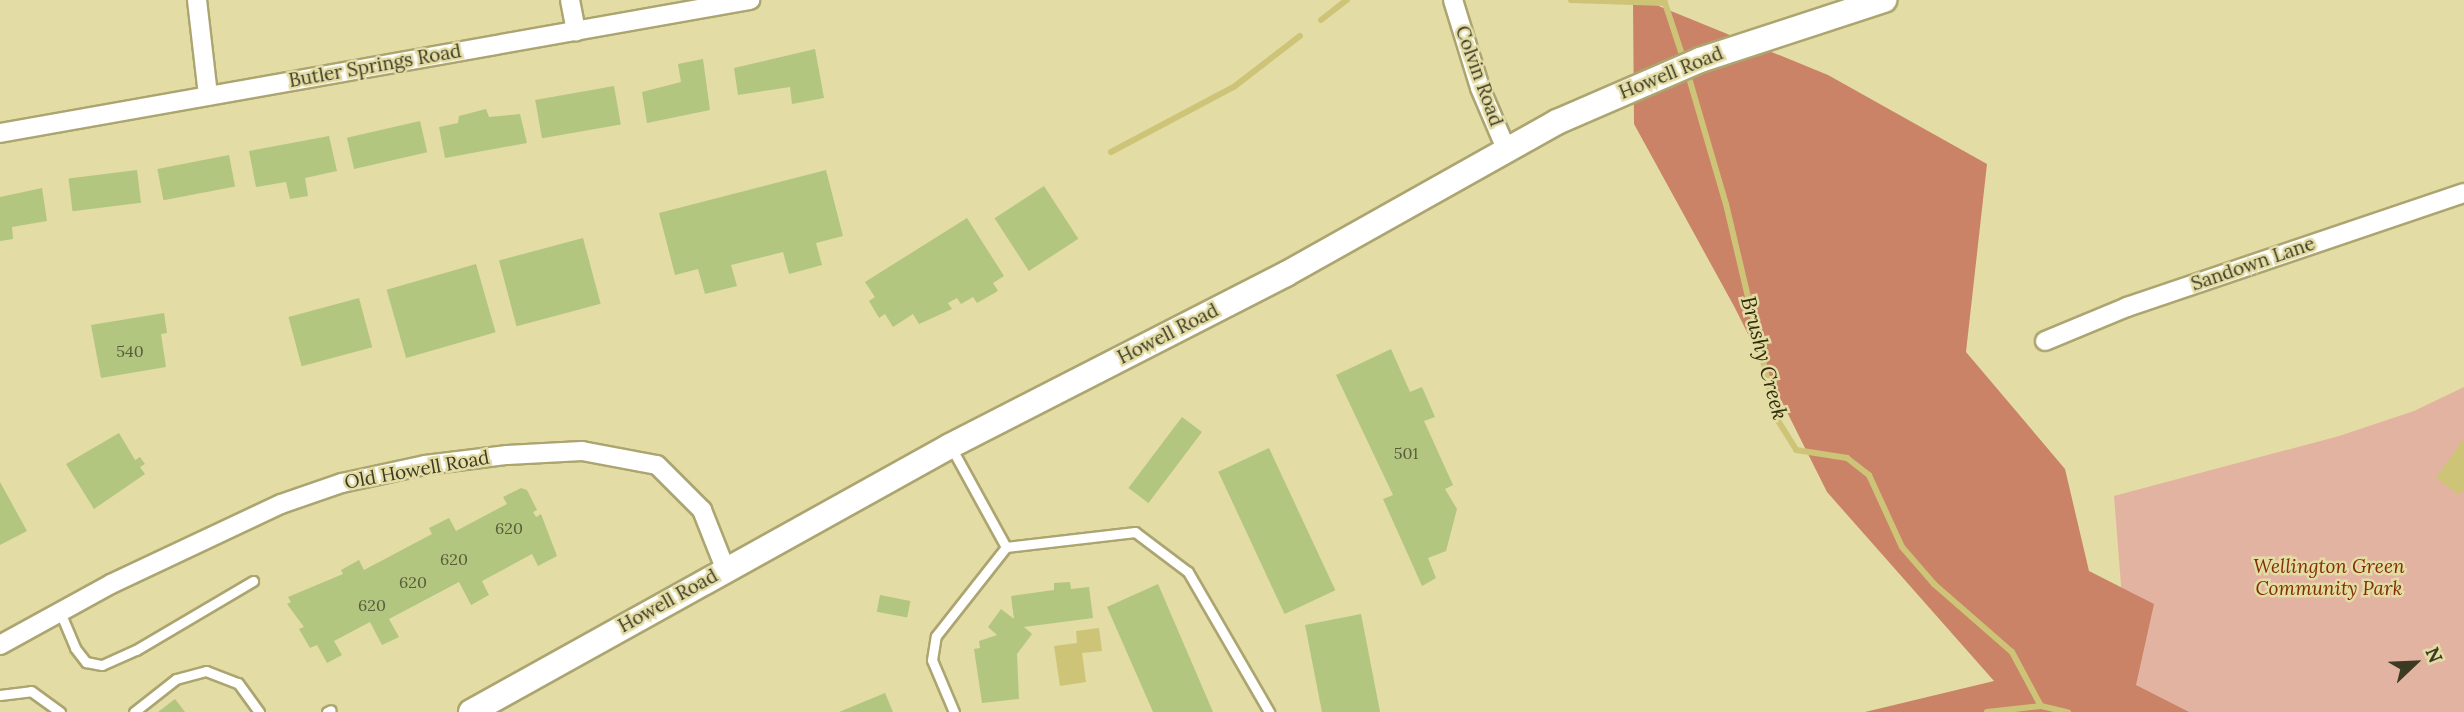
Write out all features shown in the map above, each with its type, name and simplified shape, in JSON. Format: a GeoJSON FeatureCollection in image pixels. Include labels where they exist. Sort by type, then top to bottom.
{"type":"FeatureCollection","features":[{"type":"Feature","properties":{"kind":"main road","name":"Howell Road"},"geometry":{"type":"LineString","coordinates":[[471,712],[725,568],[950,446],[1286,274],[1507,151],[1627,90],[1736,47],[1874,2]]}},
{"type":"Feature","properties":{"kind":"street"},"geometry":{"type":"LineString","coordinates":[[197,0],[208,95]]}},
{"type":"Feature","properties":{"kind":"street"},"geometry":{"type":"LineString","coordinates":[[570,0],[576,31]]}},
{"type":"Feature","properties":{"kind":"street","name":"Butler Springs Road"},"geometry":{"type":"LineString","coordinates":[[0,133],[750,0]]}},
{"type":"Feature","properties":{"kind":"street","name":"Colvin Road"},"geometry":{"type":"LineString","coordinates":[[1453,0],[1480,88],[1507,151]]}},
{"type":"Feature","properties":{"kind":"street","name":"Sandown Lane"},"geometry":{"type":"LineString","coordinates":[[2045,341],[2127,307],[2464,193]]}},
{"type":"Feature","properties":{"kind":"street","name":"Old Howell Road"},"geometry":{"type":"LineString","coordinates":[[0,645],[60,612],[293,500],[342,483],[425,465],[507,455],[582,451],[657,465],[702,510],[725,568]]}},
{"type":"Feature","properties":{"kind":"lane"},"geometry":{"type":"LineString","coordinates":[[950,446],[1006,547]]}},
{"type":"Feature","properties":{"kind":"lane"},"geometry":{"type":"LineString","coordinates":[[954,712],[932,660],[936,636],[1006,547],[1135,532],[1188,572],[1269,712]]}},
{"type":"Feature","properties":{"kind":"lane"},"geometry":{"type":"LineString","coordinates":[[60,612],[75,648],[86,662],[102,665],[136,650],[253,581]]}},
{"type":"Feature","properties":{"kind":"lane"},"geometry":{"type":"LineString","coordinates":[[134,712],[176,679],[206,671],[238,683],[259,712]]}},
{"type":"Feature","properties":{"kind":"lane"},"geometry":{"type":"LineString","coordinates":[[0,695],[31,691],[60,712]]}},
{"type":"Feature","properties":{"kind":"green space","name":"Wellington Green Community Park"},"geometry":{"type":"Polygon","coordinates":[[[2464,387],[2464,712],[2131,712],[2114,496],[2339,436],[2414,411],[2464,387]]]}},
{"type":"Feature","properties":{"kind":"shaded area"},"geometry":{"type":"Polygon","coordinates":[[[1633,0],[1644,0],[1828,75],[1987,164],[1966,352],[2065,469],[2089,571],[2154,604],[2136,685],[2189,712],[1865,712],[1994,681],[1827,492],[1735,308],[1634,124],[1633,0]]]}},
{"type":"Feature","properties":{"kind":"shaded area"},"geometry":{"type":"Polygon","coordinates":[[[2464,438],[2464,489],[2459,495],[2436,478],[2464,438]]]}},
{"type":"Feature","properties":{"kind":"shaded area"},"geometry":{"type":"Polygon","coordinates":[[[1099,628],[1102,651],[1082,653],[1086,682],[1060,686],[1054,646],[1077,643],[1076,631],[1099,628]]]}},
{"type":"Feature","properties":{"kind":"building"},"geometry":{"type":"Polygon","coordinates":[[[815,49],[824,98],[792,104],[790,87],[738,95],[734,68],[815,49]]]}},
{"type":"Feature","properties":{"kind":"building"},"geometry":{"type":"Polygon","coordinates":[[[703,59],[710,110],[647,123],[642,92],[681,82],[678,64],[703,59]]]}},
{"type":"Feature","properties":{"kind":"building"},"geometry":{"type":"Polygon","coordinates":[[[614,86],[621,124],[542,138],[535,100],[614,86]]]}},
{"type":"Feature","properties":{"kind":"building"},"geometry":{"type":"Polygon","coordinates":[[[486,109],[489,117],[520,114],[527,143],[445,158],[439,127],[458,123],[459,116],[486,109]]]}},
{"type":"Feature","properties":{"kind":"building"},"geometry":{"type":"Polygon","coordinates":[[[420,121],[427,152],[354,169],[347,138],[420,121]]]}},
{"type":"Feature","properties":{"kind":"building"},"geometry":{"type":"Polygon","coordinates":[[[329,136],[337,171],[305,178],[308,196],[290,199],[286,182],[256,187],[249,151],[329,136]]]}},
{"type":"Feature","properties":{"kind":"building"},"geometry":{"type":"Polygon","coordinates":[[[229,155],[235,186],[163,200],[157,169],[229,155]]]}},
{"type":"Feature","properties":{"kind":"building"},"geometry":{"type":"Polygon","coordinates":[[[137,170],[141,203],[73,211],[69,178],[137,170]]]}},
{"type":"Feature","properties":{"kind":"building"},"geometry":{"type":"Polygon","coordinates":[[[826,170],[843,236],[816,243],[822,265],[789,274],[783,252],[731,265],[737,286],[705,294],[698,269],[675,275],[659,213],[826,170]]]}},
{"type":"Feature","properties":{"kind":"building"},"geometry":{"type":"Polygon","coordinates":[[[1044,186],[1078,239],[1029,271],[995,218],[1044,186]]]}},
{"type":"Feature","properties":{"kind":"building"},"geometry":{"type":"Polygon","coordinates":[[[42,188],[47,221],[12,227],[13,239],[0,241],[0,197],[42,188]]]}},
{"type":"Feature","properties":{"kind":"building"},"geometry":{"type":"Polygon","coordinates":[[[967,218],[1004,276],[993,283],[998,291],[977,303],[973,297],[961,304],[957,298],[948,303],[952,309],[919,324],[913,314],[893,327],[885,314],[879,318],[869,301],[875,297],[865,282],[967,218]]]}},
{"type":"Feature","properties":{"kind":"building"},"geometry":{"type":"Polygon","coordinates":[[[583,238],[601,304],[517,326],[499,261],[583,238]]]}},
{"type":"Feature","properties":{"kind":"building"},"geometry":{"type":"Polygon","coordinates":[[[476,264],[496,332],[406,358],[387,290],[476,264]]]}},
{"type":"Feature","properties":{"kind":"building"},"geometry":{"type":"Polygon","coordinates":[[[359,298],[372,347],[302,366],[288,317],[359,298]]]}},
{"type":"Feature","properties":{"kind":"building"},"geometry":{"type":"Polygon","coordinates":[[[164,313],[167,333],[161,334],[166,367],[101,378],[91,325],[164,313]]]}},
{"type":"Feature","properties":{"kind":"building"},"geometry":{"type":"Polygon","coordinates":[[[1391,349],[1410,392],[1422,387],[1435,417],[1424,421],[1453,485],[1445,489],[1457,509],[1446,551],[1428,558],[1436,578],[1422,586],[1383,499],[1393,495],[1336,375],[1391,349]]]}},
{"type":"Feature","properties":{"kind":"building"},"geometry":{"type":"Polygon","coordinates":[[[1182,417],[1202,432],[1148,503],[1128,488],[1182,417]]]}},
{"type":"Feature","properties":{"kind":"building"},"geometry":{"type":"Polygon","coordinates":[[[119,433],[135,460],[140,457],[145,464],[140,467],[145,474],[94,509],[66,464],[119,433]]]}},
{"type":"Feature","properties":{"kind":"building"},"geometry":{"type":"Polygon","coordinates":[[[1269,448],[1335,590],[1285,614],[1218,472],[1269,448]]]}},
{"type":"Feature","properties":{"kind":"building"},"geometry":{"type":"Polygon","coordinates":[[[0,482],[27,531],[0,545],[0,482]]]}},
{"type":"Feature","properties":{"kind":"building"},"geometry":{"type":"Polygon","coordinates":[[[521,488],[527,490],[537,510],[533,512],[536,517],[541,514],[557,556],[538,566],[532,554],[482,581],[489,595],[471,605],[459,582],[389,619],[399,637],[382,645],[370,622],[334,641],[342,655],[327,663],[317,645],[310,648],[299,629],[304,627],[287,604],[291,602],[288,597],[343,574],[341,570],[359,560],[364,570],[432,534],[429,528],[449,518],[456,531],[507,504],[503,497],[521,488]]]}},
{"type":"Feature","properties":{"kind":"building"},"geometry":{"type":"Polygon","coordinates":[[[1070,582],[1071,589],[1089,587],[1093,618],[1024,627],[1032,634],[1017,654],[1019,699],[982,703],[974,649],[980,648],[979,641],[997,635],[988,627],[1001,609],[1014,619],[1011,596],[1054,590],[1054,583],[1070,582]]]}},
{"type":"Feature","properties":{"kind":"building"},"geometry":{"type":"Polygon","coordinates":[[[1158,584],[1213,712],[1153,712],[1107,607],[1158,584]]]}},
{"type":"Feature","properties":{"kind":"building"},"geometry":{"type":"Polygon","coordinates":[[[880,595],[910,601],[907,618],[877,612],[880,595]]]}},
{"type":"Feature","properties":{"kind":"building"},"geometry":{"type":"Polygon","coordinates":[[[1361,614],[1380,712],[1322,712],[1305,625],[1361,614]]]}},
{"type":"Feature","properties":{"kind":"building"},"geometry":{"type":"Polygon","coordinates":[[[885,693],[893,712],[839,712],[885,693]]]}},
{"type":"Feature","properties":{"kind":"building"},"geometry":{"type":"Polygon","coordinates":[[[175,699],[185,712],[158,712],[175,699]]]}},
{"type":"Feature","properties":{"kind":"waterway"},"geometry":{"type":"LineString","coordinates":[[1321,20],[1347,0]]}},
{"type":"Feature","properties":{"kind":"waterway"},"geometry":{"type":"LineString","coordinates":[[1571,0],[1665,3]]}},
{"type":"Feature","properties":{"kind":"waterway","name":"Brushy Creek"},"geometry":{"type":"LineString","coordinates":[[1664,0],[1684,61]]}},
{"type":"Feature","properties":{"kind":"waterway"},"geometry":{"type":"LineString","coordinates":[[1111,152],[1235,86],[1300,36]]}},
{"type":"Feature","properties":{"kind":"waterway","name":"Brushy Creek"},"geometry":{"type":"LineString","coordinates":[[1687,71],[1726,204],[1777,419],[1796,450],[1847,458],[1869,475],[1902,547],[1934,584],[2012,652],[2041,706]]}},
{"type":"Feature","properties":{"kind":"waterway"},"geometry":{"type":"LineString","coordinates":[[1987,712],[2041,706],[2068,712]]}}]}
